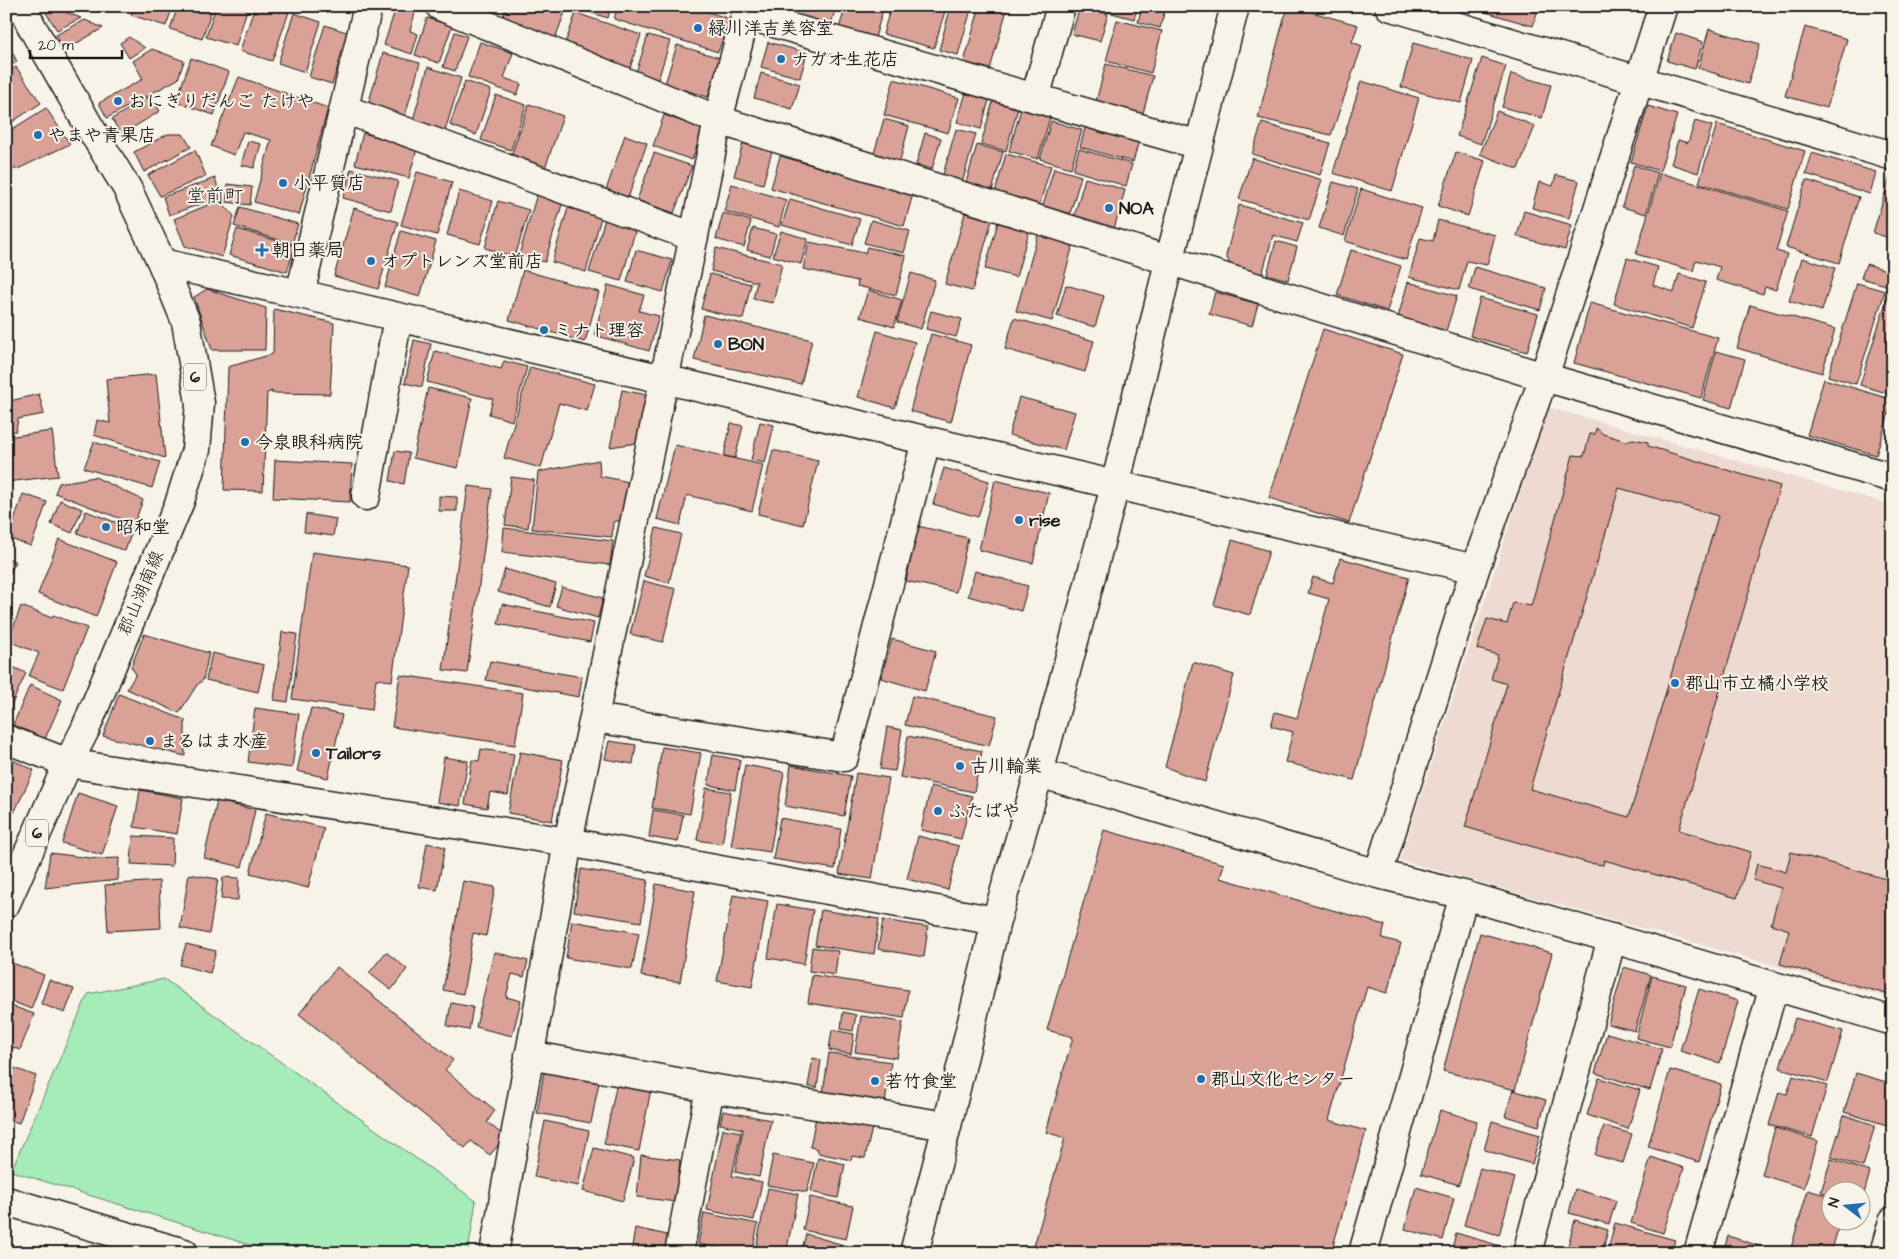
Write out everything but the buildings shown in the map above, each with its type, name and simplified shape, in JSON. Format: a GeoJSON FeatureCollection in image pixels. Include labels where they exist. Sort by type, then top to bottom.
{"type":"FeatureCollection","features":[{"type":"Feature","properties":{"kind":"street","name":"郡山湖南線"},"geometry":{"type":"LineString","coordinates":[[6,903],[68,763],[85,730],[180,501],[196,450],[200,402],[186,322],[162,263],[128,188],[89,126],[32,27],[22,6]]}},
{"type":"Feature","properties":{"kind":"street"},"geometry":{"type":"LineString","coordinates":[[300,294],[368,6]]}},
{"type":"Feature","properties":{"kind":"street"},"geometry":{"type":"LineString","coordinates":[[440,6],[718,120],[1169,262],[1544,377],[1892,476]]}},
{"type":"Feature","properties":{"kind":"street"},"geometry":{"type":"LineString","coordinates":[[1035,98],[1061,6]]}},
{"type":"Feature","properties":{"kind":"street"},"geometry":{"type":"LineString","coordinates":[[914,1253],[947,1126],[996,921],[1039,773],[1115,486],[1169,262],[1235,6]]}},
{"type":"Feature","properties":{"kind":"street"},"geometry":{"type":"LineString","coordinates":[[1388,6],[1893,156]]}},
{"type":"Feature","properties":{"kind":"street"},"geometry":{"type":"LineString","coordinates":[[1378,874],[1476,569],[1544,377],[1663,6]]}},
{"type":"Feature","properties":{"kind":"street"},"geometry":{"type":"LineString","coordinates":[[494,1253],[568,842],[718,120],[747,11],[1035,98],[1199,145]]}},
{"type":"Feature","properties":{"kind":"street"},"geometry":{"type":"LineString","coordinates":[[344,109],[694,237]]}},
{"type":"Feature","properties":{"kind":"street"},"geometry":{"type":"LineString","coordinates":[[162,263],[1476,569]]}},
{"type":"Feature","properties":{"kind":"street"},"geometry":{"type":"LineString","coordinates":[[366,496],[398,317]]}},
{"type":"Feature","properties":{"kind":"street"},"geometry":{"type":"LineString","coordinates":[[594,718],[844,757],[926,441]]}},
{"type":"Feature","properties":{"kind":"street"},"geometry":{"type":"LineString","coordinates":[[6,739],[68,763],[568,842],[996,921]]}},
{"type":"Feature","properties":{"kind":"street"},"geometry":{"type":"LineString","coordinates":[[1039,773],[1378,874],[1464,895],[1893,1021]]}},
{"type":"Feature","properties":{"kind":"street"},"geometry":{"type":"LineString","coordinates":[[1363,1253],[1464,895]]}},
{"type":"Feature","properties":{"kind":"street"},"geometry":{"type":"LineString","coordinates":[[1527,1253],[1612,938]]}},
{"type":"Feature","properties":{"kind":"street"},"geometry":{"type":"LineString","coordinates":[[1698,1253],[1774,986]]}},
{"type":"Feature","properties":{"kind":"street"},"geometry":{"type":"LineString","coordinates":[[529,1054],[710,1088],[947,1126]]}},
{"type":"Feature","properties":{"kind":"street"},"geometry":{"type":"LineString","coordinates":[[679,1253],[710,1088]]}},
{"type":"Feature","properties":{"kind":"street"},"geometry":{"type":"LineString","coordinates":[[6,1201],[184,1253]]}},
{"type":"Feature","properties":{"kind":"street"},"geometry":{"type":"LineString","coordinates":[[1884,1253],[1893,1221]]}},
{"type":"Feature","properties":{"kind":"shaded area","name":"郡山市立橘小学校"},"geometry":{"type":"Polygon","coordinates":[[[1548,407],[1893,505],[1893,999],[1400,860],[1548,407]]]}},
{"type":"Feature","properties":{"kind":"green space"},"geometry":{"type":"Polygon","coordinates":[[[164,979],[476,1201],[468,1253],[276,1253],[11,1171],[88,994],[164,979]]]}},
{"type":"Feature","properties":{"kind":"place","name":"緑川洋吉美容室"},"geometry":{"type":"Point","coordinates":[698,28]}},
{"type":"Feature","properties":{"kind":"place","name":"ナガオ生花店"},"geometry":{"type":"Point","coordinates":[781,59]}},
{"type":"Feature","properties":{"kind":"place","name":"おにぎりだんご たけや"},"geometry":{"type":"Point","coordinates":[118,101]}},
{"type":"Feature","properties":{"kind":"place","name":"やまや青果店"},"geometry":{"type":"Point","coordinates":[38,135]}},
{"type":"Feature","properties":{"kind":"place","name":"小平質店"},"geometry":{"type":"Point","coordinates":[283,183]}},
{"type":"Feature","properties":{"kind":"place","name":"NOA"},"geometry":{"type":"Point","coordinates":[1109,208]}},
{"type":"Feature","properties":{"kind":"place","name":"朝日薬局"},"geometry":{"type":"Point","coordinates":[262,250]}},
{"type":"Feature","properties":{"kind":"place","name":"オプトレンズ堂前店"},"geometry":{"type":"Point","coordinates":[371,261]}},
{"type":"Feature","properties":{"kind":"place","name":"ミナト理容"},"geometry":{"type":"Point","coordinates":[544,330]}},
{"type":"Feature","properties":{"kind":"place","name":"BON"},"geometry":{"type":"Point","coordinates":[718,344]}},
{"type":"Feature","properties":{"kind":"place","name":"今泉眼科病院"},"geometry":{"type":"Point","coordinates":[245,442]}},
{"type":"Feature","properties":{"kind":"place","name":"rise"},"geometry":{"type":"Point","coordinates":[1019,520]}},
{"type":"Feature","properties":{"kind":"place","name":"昭和堂"},"geometry":{"type":"Point","coordinates":[106,527]}},
{"type":"Feature","properties":{"kind":"place","name":"郡山市立橘小学校"},"geometry":{"type":"Point","coordinates":[1675,683]}},
{"type":"Feature","properties":{"kind":"place","name":"まるはま水産"},"geometry":{"type":"Point","coordinates":[150,741]}},
{"type":"Feature","properties":{"kind":"place","name":"Tailors"},"geometry":{"type":"Point","coordinates":[316,753]}},
{"type":"Feature","properties":{"kind":"place","name":"古川輪業"},"geometry":{"type":"Point","coordinates":[960,766]}},
{"type":"Feature","properties":{"kind":"place","name":"ふたばや"},"geometry":{"type":"Point","coordinates":[938,811]}},
{"type":"Feature","properties":{"kind":"place","name":"郡山文化センター"},"geometry":{"type":"Point","coordinates":[1201,1079]}},
{"type":"Feature","properties":{"kind":"place","name":"若竹食堂"},"geometry":{"type":"Point","coordinates":[875,1081]}},
{"type":"Feature","properties":{"kind":"district","name":"堂前町"},"geometry":{"type":"Point","coordinates":[215,196]}}]}
